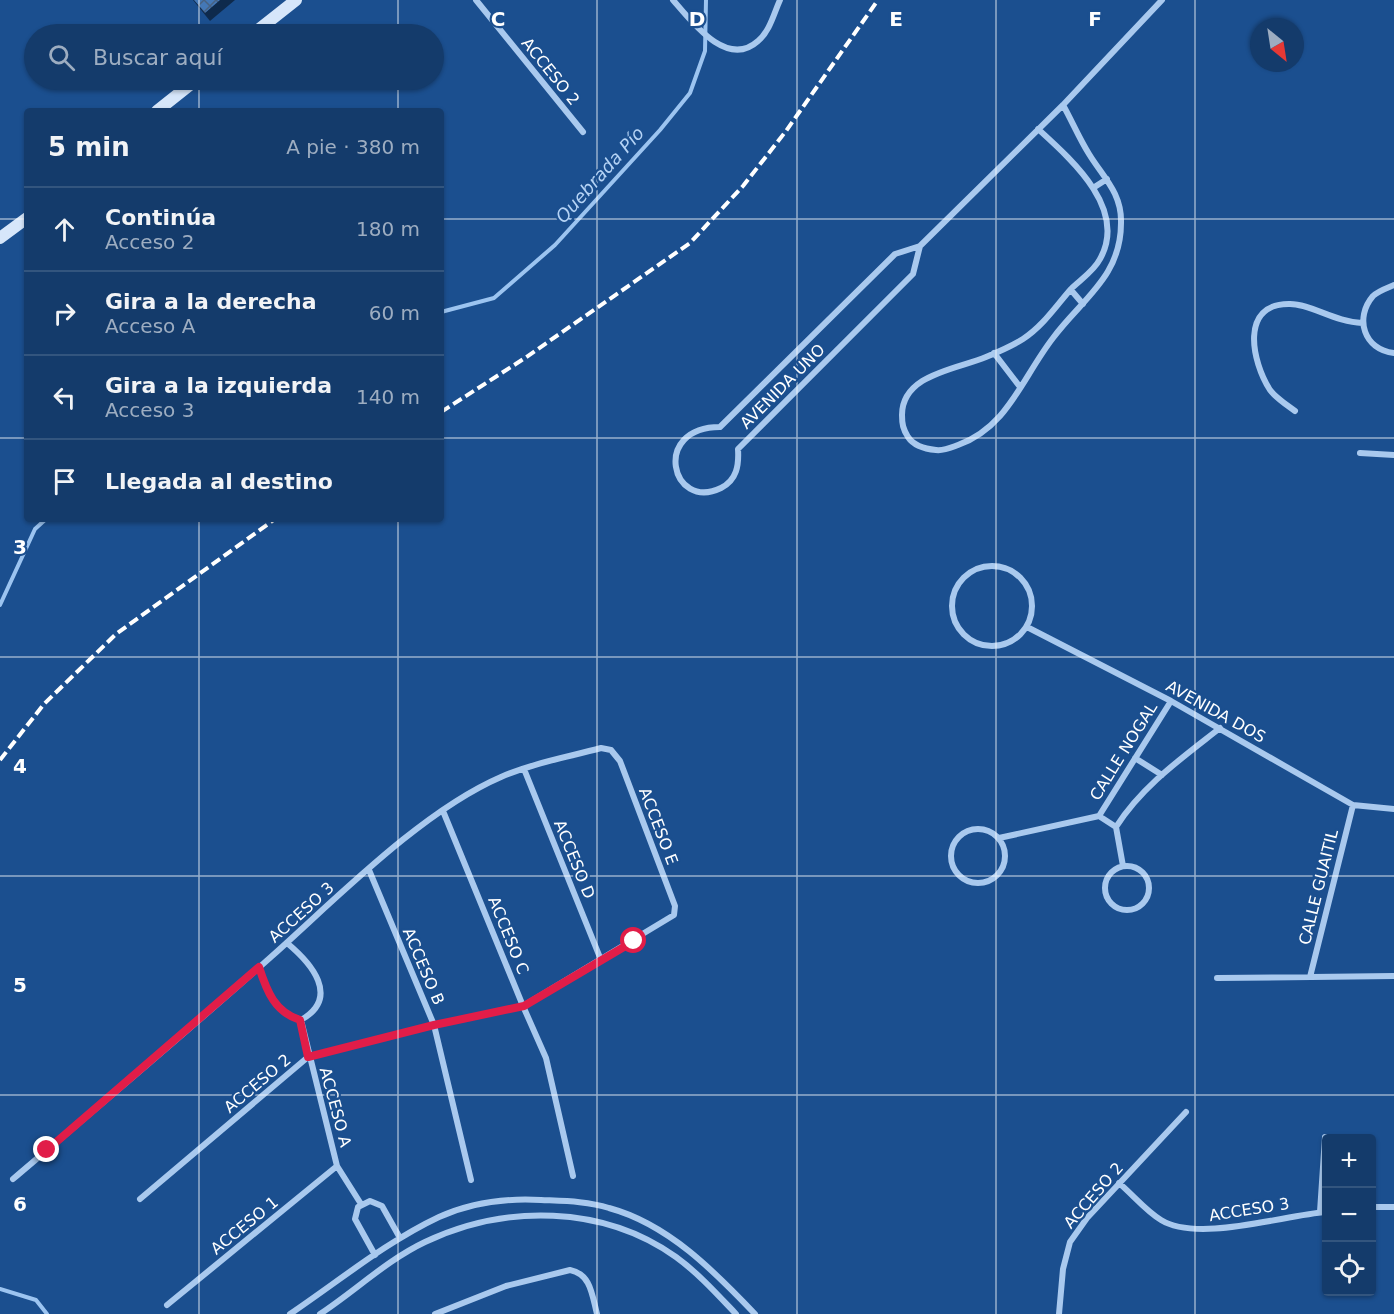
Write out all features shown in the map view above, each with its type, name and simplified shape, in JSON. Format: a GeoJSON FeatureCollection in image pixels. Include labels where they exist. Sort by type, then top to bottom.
{"type":"FeatureCollection","features":[{"type":"Feature","properties":{"kind":"main road"},"geometry":{"type":"LineString","coordinates":[[266,24],[296,0]]}},
{"type":"Feature","properties":{"kind":"main road"},"geometry":{"type":"LineString","coordinates":[[161,108],[183,90]]}},
{"type":"Feature","properties":{"kind":"main road"},"geometry":{"type":"LineString","coordinates":[[0,238],[24,220]]}},
{"type":"Feature","properties":{"kind":"street","name":"ACCESO 2"},"geometry":{"type":"LineString","coordinates":[[476,0],[583,132]]}},
{"type":"Feature","properties":{"kind":"street"},"geometry":{"type":"LineString","coordinates":[[673,0],[699,30],[733,50],[746,49],[759,41],[768,29],[780,0]]}},
{"type":"Feature","properties":{"kind":"street","name":"AVENIDA UNO"},"geometry":{"type":"LineString","coordinates":[[920,246],[913,274],[738,449],[739,463],[734,477],[712,492],[701,492],[681,480],[675,470],[675,459],[678,446],[689,435],[703,427],[720,427],[895,254],[920,246],[1063,105],[1162,0]]}},
{"type":"Feature","properties":{"kind":"street"},"geometry":{"type":"LineString","coordinates":[[1038,129],[1075,163],[1093,188],[1106,217],[1106,244],[1099,261],[1037,329],[1023,339],[994,353],[931,376],[910,391],[902,406],[902,427],[910,440],[922,448],[943,451],[971,441],[991,428],[1054,336],[1108,275],[1118,247],[1121,222],[1118,196],[1089,154],[1063,105]]}},
{"type":"Feature","properties":{"kind":"street"},"geometry":{"type":"LineString","coordinates":[[1093,188],[1107,178]]}},
{"type":"Feature","properties":{"kind":"street"},"geometry":{"type":"LineString","coordinates":[[1394,285],[1374,294],[1363,312],[1362,323],[1370,342],[1377,348],[1394,353]]}},
{"type":"Feature","properties":{"kind":"street"},"geometry":{"type":"LineString","coordinates":[[1071,290],[1083,304]]}},
{"type":"Feature","properties":{"kind":"street"},"geometry":{"type":"LineString","coordinates":[[1295,411],[1271,392],[1254,353],[1253,333],[1261,316],[1275,305],[1293,304],[1344,323],[1362,323]]}},
{"type":"Feature","properties":{"kind":"street"},"geometry":{"type":"LineString","coordinates":[[994,353],[1020,387]]}},
{"type":"Feature","properties":{"kind":"street"},"geometry":{"type":"LineString","coordinates":[[1360,453],[1394,455]]}},
{"type":"Feature","properties":{"kind":"street"},"geometry":{"type":"LineString","coordinates":[[988,565],[1002,566],[1016,572],[1026,582],[1032,595],[1033,614],[1027,627],[1017,638],[999,646],[985,646],[971,641],[959,629],[953,616],[952,602],[956,588],[973,570],[988,565]]}},
{"type":"Feature","properties":{"kind":"street","name":"AVENIDA DOS"},"geometry":{"type":"LineString","coordinates":[[1027,627],[1171,701],[1353,805],[1394,809]]}},
{"type":"Feature","properties":{"kind":"street","name":"CALLE NOGAL"},"geometry":{"type":"LineString","coordinates":[[1099,816],[1171,701]]}},
{"type":"Feature","properties":{"kind":"street"},"geometry":{"type":"LineString","coordinates":[[1123,866],[1116,827],[1126,811],[1162,775],[1220,728]]}},
{"type":"Feature","properties":{"kind":"street","name":"ACCESO 3"},"geometry":{"type":"LineString","coordinates":[[13,1179],[369,870],[443,811],[500,778],[524,769],[602,748],[611,750]]}},
{"type":"Feature","properties":{"kind":"street","name":"ACCESO E"},"geometry":{"type":"LineString","coordinates":[[611,750],[620,761],[675,906],[675,915]]}},
{"type":"Feature","properties":{"kind":"street"},"geometry":{"type":"LineString","coordinates":[[1135,758],[1162,775]]}},
{"type":"Feature","properties":{"kind":"street","name":"ACCESO D"},"geometry":{"type":"LineString","coordinates":[[524,769],[601,960]]}},
{"type":"Feature","properties":{"kind":"street","name":"CALLE GUAITIL"},"geometry":{"type":"LineString","coordinates":[[1310,977],[1353,805]]}},
{"type":"Feature","properties":{"kind":"street","name":"ACCESO C"},"geometry":{"type":"LineString","coordinates":[[443,811],[546,1058],[573,1176]]}},
{"type":"Feature","properties":{"kind":"street","name":"CALLE NOGAL"},"geometry":{"type":"LineString","coordinates":[[999,837],[1099,816],[1116,827]]}},
{"type":"Feature","properties":{"kind":"street"},"geometry":{"type":"LineString","coordinates":[[982,829],[999,837],[1005,854],[998,874],[981,882],[972,882],[957,873],[952,865],[952,847],[964,832],[982,829]]}},
{"type":"Feature","properties":{"kind":"street"},"geometry":{"type":"LineString","coordinates":[[1123,866],[1138,869],[1148,883],[1144,901],[1131,909],[1117,907],[1107,897],[1105,890],[1109,875],[1123,866]]}},
{"type":"Feature","properties":{"kind":"street","name":"ACCESO B"},"geometry":{"type":"LineString","coordinates":[[369,870],[434,1025],[471,1180]]}},
{"type":"Feature","properties":{"kind":"street","name":"ACCESO 2"},"geometry":{"type":"LineString","coordinates":[[140,1199],[308,1057],[434,1025],[524,1006],[675,915]]}},
{"type":"Feature","properties":{"kind":"street"},"geometry":{"type":"LineString","coordinates":[[259,967],[276,1006],[286,1016],[300,1020],[309,1015],[317,1004],[321,988],[310,964],[287,943]]}},
{"type":"Feature","properties":{"kind":"street"},"geometry":{"type":"LineString","coordinates":[[1217,978],[1394,976]]}},
{"type":"Feature","properties":{"kind":"street","name":"ACCESO A"},"geometry":{"type":"LineString","coordinates":[[300,1020],[338,1166],[361,1204]]}},
{"type":"Feature","properties":{"kind":"street","name":"ACCESO 2"},"geometry":{"type":"LineString","coordinates":[[1059,1314],[1063,1269],[1070,1242],[1087,1218],[1186,1112]]}},
{"type":"Feature","properties":{"kind":"street","name":"ACCESO 1"},"geometry":{"type":"LineString","coordinates":[[167,1305],[338,1166]]}},
{"type":"Feature","properties":{"kind":"street","name":"ACCESO 3"},"geometry":{"type":"LineString","coordinates":[[1119,1183],[1161,1220],[1178,1227],[1204,1230],[1322,1212]]}},
{"type":"Feature","properties":{"kind":"street"},"geometry":{"type":"LineString","coordinates":[[290,1314],[400,1238],[466,1207],[502,1200],[581,1202],[611,1208],[670,1236],[698,1258],[755,1314]]}},
{"type":"Feature","properties":{"kind":"street"},"geometry":{"type":"LineString","coordinates":[[375,1255],[355,1219],[355,1212],[361,1204],[370,1201],[382,1206],[400,1238]]}},
{"type":"Feature","properties":{"kind":"street"},"geometry":{"type":"LineString","coordinates":[[1376,1208],[1394,1207]]}},
{"type":"Feature","properties":{"kind":"street"},"geometry":{"type":"LineString","coordinates":[[320,1314],[424,1242],[474,1224],[508,1216],[541,1215],[598,1221],[650,1242],[676,1257],[736,1314]]}},
{"type":"Feature","properties":{"kind":"street"},"geometry":{"type":"LineString","coordinates":[[435,1314],[506,1286],[570,1270],[579,1272],[589,1283],[597,1314]]}},
{"type":"Feature","properties":{"kind":"building"},"geometry":{"type":"Polygon","coordinates":[[[194,0],[220,0],[205,13],[194,0]]]}},
{"type":"Feature","properties":{"kind":"waterway","name":"Quebrada Pío"},"geometry":{"type":"LineString","coordinates":[[444,311],[494,298],[555,245],[660,130],[690,93],[705,51],[706,0]]}},
{"type":"Feature","properties":{"kind":"waterway","name":"Quebrada Pío"},"geometry":{"type":"LineString","coordinates":[[0,605],[35,529],[43,522]]}},
{"type":"Feature","properties":{"kind":"waterway"},"geometry":{"type":"LineString","coordinates":[[0,1289],[36,1300],[47,1314]]}},
{"type":"Feature","properties":{"kind":"railway"},"geometry":{"type":"LineString","coordinates":[[444,410],[525,358],[690,243],[743,186],[786,131],[878,0]]}},
{"type":"Feature","properties":{"kind":"railway"},"geometry":{"type":"LineString","coordinates":[[0,760],[44,704],[116,634],[271,522]]}},
{"type":"Feature","properties":{"kind":"route"},"geometry":{"type":"LineString","coordinates":[[47,1150],[259,967],[270,997],[276,1006],[286,1016],[300,1020],[308,1057],[434,1025],[524,1006],[634,941]]}}]}
